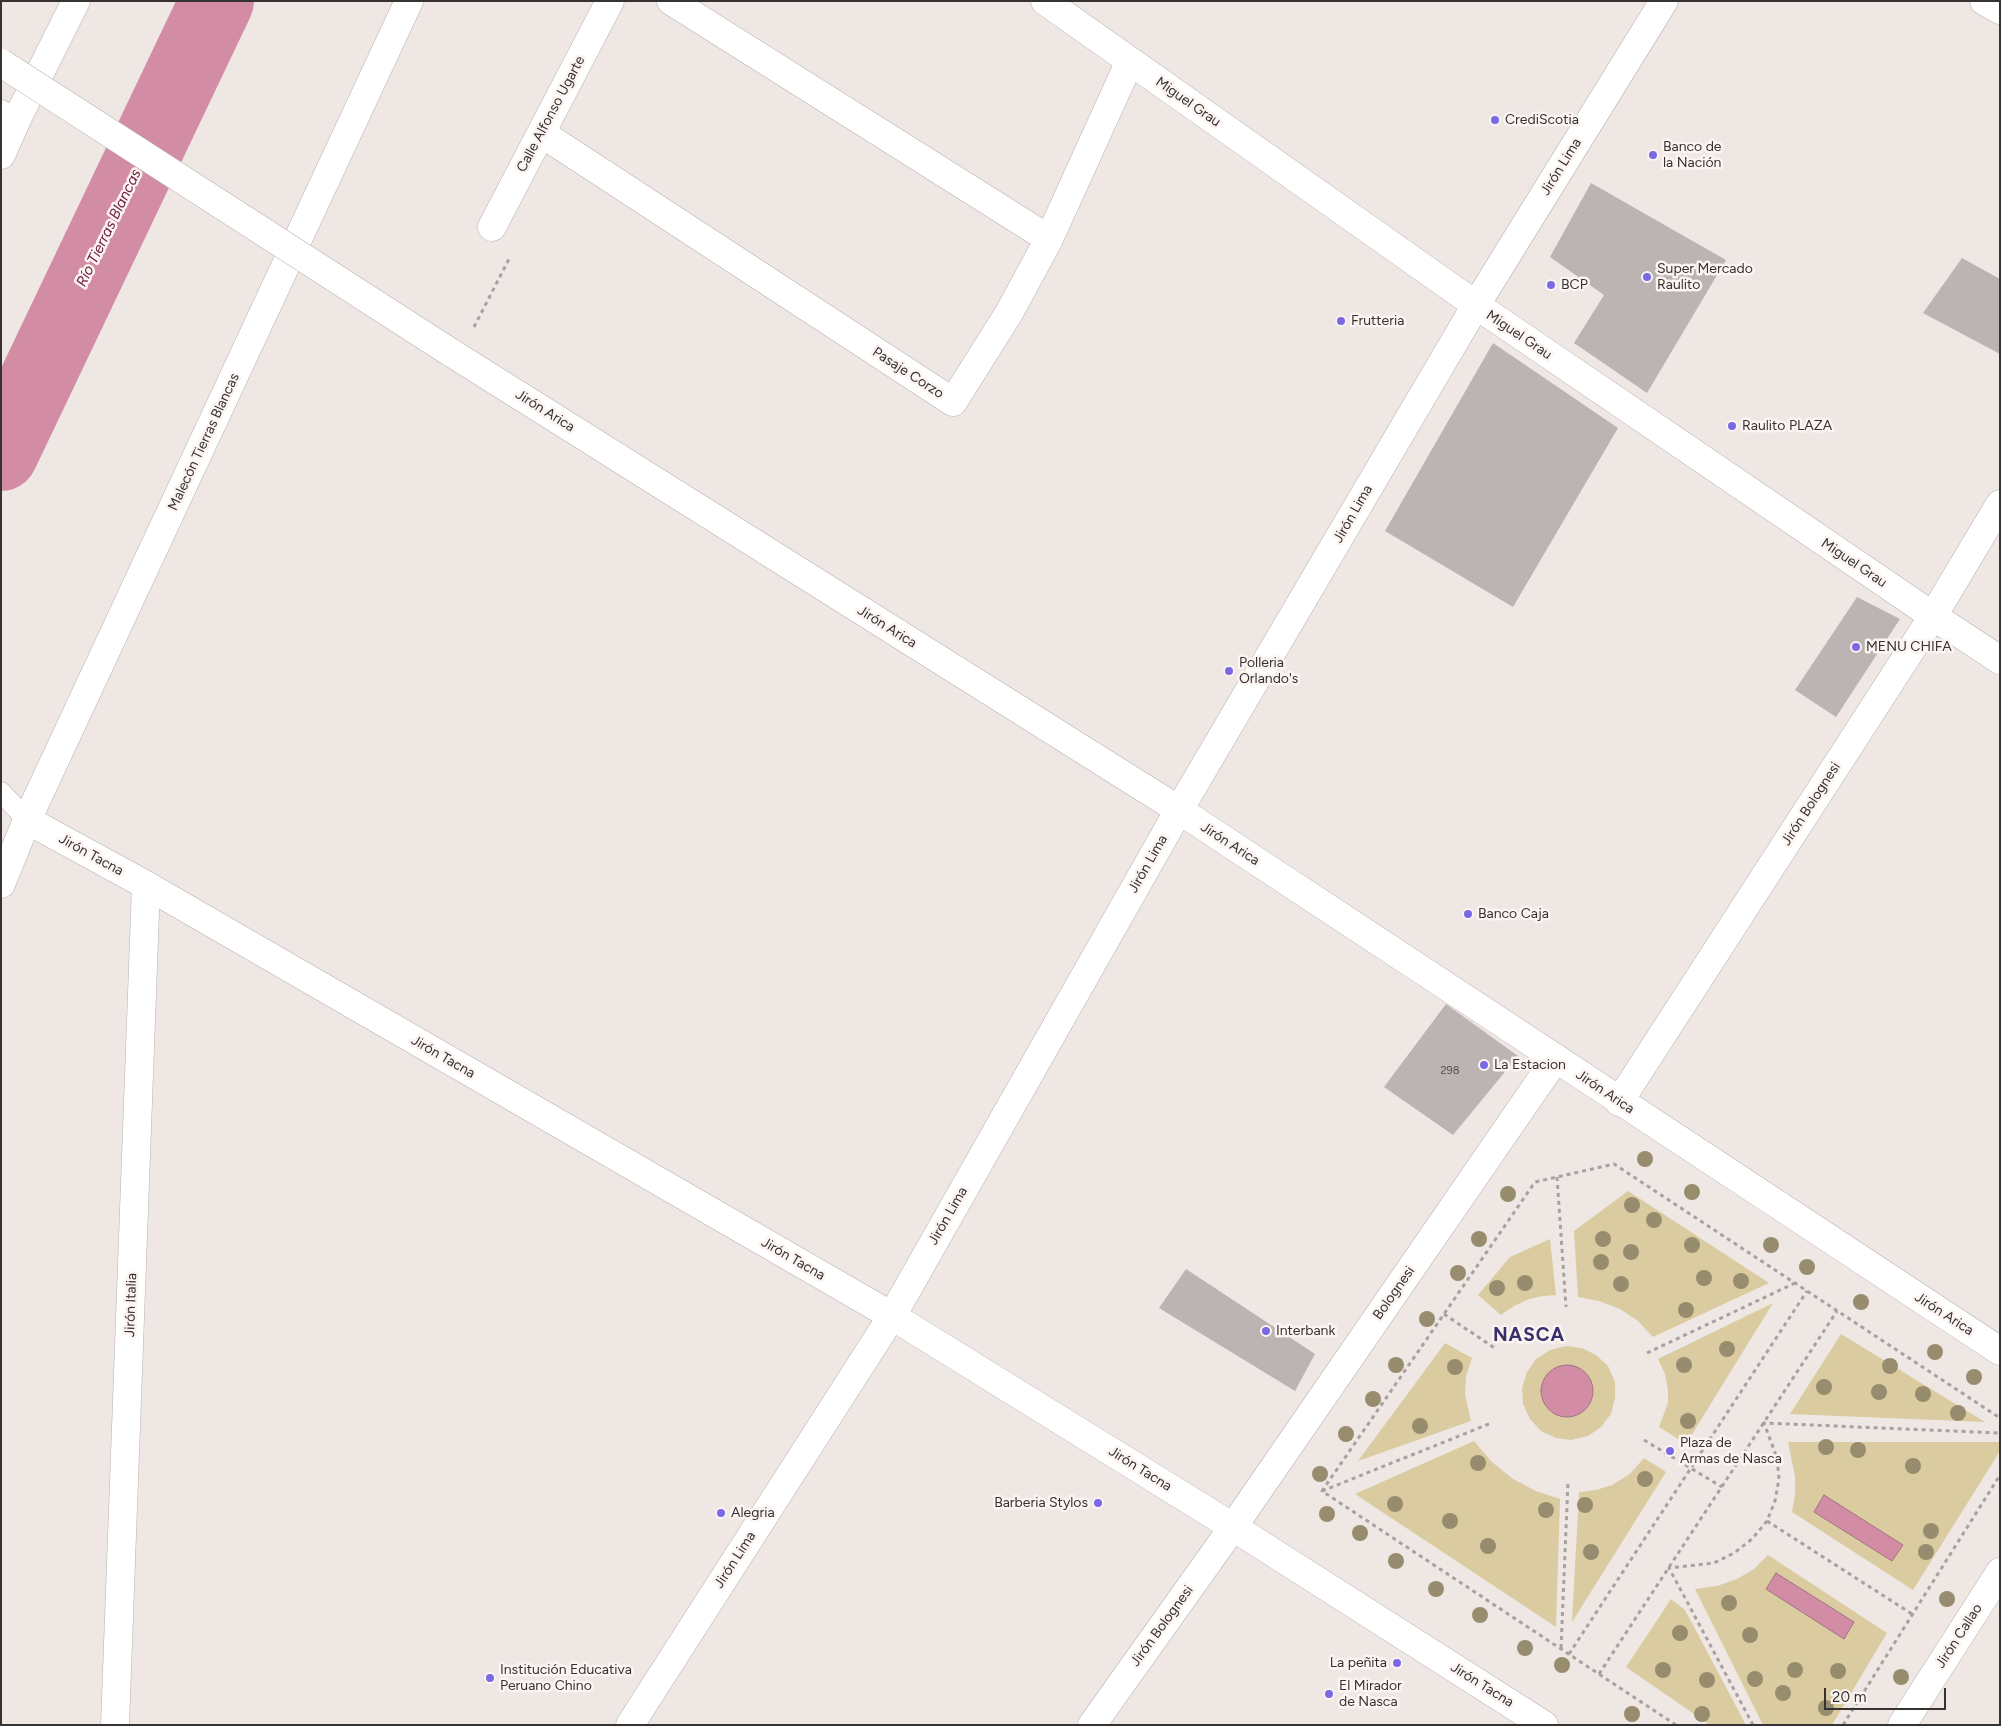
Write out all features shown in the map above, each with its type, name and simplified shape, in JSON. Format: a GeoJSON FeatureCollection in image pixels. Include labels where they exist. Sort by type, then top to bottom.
{"type":"FeatureCollection","features":[{"type":"Feature","properties":{"kind":"street"},"geometry":{"type":"LineString","coordinates":[[1,155],[9,114],[76,1]]}},
{"type":"Feature","properties":{"kind":"street","name":"Malecón Tierras Blancas"},"geometry":{"type":"LineString","coordinates":[[1,884],[27,820],[409,1]]}},
{"type":"Feature","properties":{"kind":"street","name":"Calle Alfonso Ugarte"},"geometry":{"type":"LineString","coordinates":[[492,227],[610,1]]}},
{"type":"Feature","properties":{"kind":"street"},"geometry":{"type":"LineString","coordinates":[[671,1],[1049,238]]}},
{"type":"Feature","properties":{"kind":"street","name":"Miguel Grau"},"geometry":{"type":"LineString","coordinates":[[1045,1],[1476,305],[2000,660]]}},
{"type":"Feature","properties":{"kind":"street","name":"Jirón Lima"},"geometry":{"type":"LineString","coordinates":[[630,1725],[892,1316],[1179,810],[1476,305],[1664,1]]}},
{"type":"Feature","properties":{"kind":"street"},"geometry":{"type":"LineString","coordinates":[[1984,1],[2000,10]]}},
{"type":"Feature","properties":{"kind":"street","name":"Pasaje Corzo"},"geometry":{"type":"LineString","coordinates":[[541,133],[954,402],[1009,313],[1049,238],[1130,61]]}},
{"type":"Feature","properties":{"kind":"street","name":"Jirón Arica"},"geometry":{"type":"LineString","coordinates":[[1,63],[454,354],[1179,810],[1556,1058],[1619,1102],[2000,1351]]}},
{"type":"Feature","properties":{"kind":"street","name":"Jirón Bolognesi"},"geometry":{"type":"LineString","coordinates":[[1619,1102],[1933,616],[2000,504]]}},
{"type":"Feature","properties":{"kind":"street","name":"Jirón Tacna"},"geometry":{"type":"LineString","coordinates":[[27,820],[146,885],[892,1316],[1233,1527],[1544,1725]]}},
{"type":"Feature","properties":{"kind":"street","name":"Jirón Italia"},"geometry":{"type":"LineString","coordinates":[[115,1725],[146,885]]}},
{"type":"Feature","properties":{"kind":"street","name":"Bolognesi"},"geometry":{"type":"LineString","coordinates":[[1233,1527],[1556,1058]]}},
{"type":"Feature","properties":{"kind":"street","name":"Jirón Bolognesi"},"geometry":{"type":"LineString","coordinates":[[1092,1725],[1233,1527]]}},
{"type":"Feature","properties":{"kind":"street","name":"Jirón Callao"},"geometry":{"type":"LineString","coordinates":[[1902,1725],[2000,1572]]}},
{"type":"Feature","properties":{"kind":"lane"},"geometry":{"type":"LineString","coordinates":[[1,792],[27,820]]}},
{"type":"Feature","properties":{"kind":"path"},"geometry":{"type":"LineString","coordinates":[[454,354],[512,252]]}},
{"type":"Feature","properties":{"kind":"path"},"geometry":{"type":"LineString","coordinates":[[1322,1491],[1535,1182],[1614,1164],[2000,1418]]}},
{"type":"Feature","properties":{"kind":"path"},"geometry":{"type":"LineString","coordinates":[[1557,1177],[1566,1308]]}},
{"type":"Feature","properties":{"kind":"path"},"geometry":{"type":"LineString","coordinates":[[1647,1353],[1795,1283]]}},
{"type":"Feature","properties":{"kind":"path"},"geometry":{"type":"LineString","coordinates":[[1569,1654],[1807,1291]]}},
{"type":"Feature","properties":{"kind":"path"},"geometry":{"type":"LineString","coordinates":[[1599,1674],[1837,1311]]}},
{"type":"Feature","properties":{"kind":"path"},"geometry":{"type":"LineString","coordinates":[[1444,1314],[1496,1349]]}},
{"type":"Feature","properties":{"kind":"path"},"geometry":{"type":"LineString","coordinates":[[1764,1423],[2000,1433]]}},
{"type":"Feature","properties":{"kind":"path"},"geometry":{"type":"LineString","coordinates":[[1668,1568],[1714,1563],[1734,1553],[1752,1539],[1767,1521],[1775,1501],[1779,1479],[1777,1458],[1764,1423]]}},
{"type":"Feature","properties":{"kind":"path"},"geometry":{"type":"LineString","coordinates":[[1322,1491],[1489,1424]]}},
{"type":"Feature","properties":{"kind":"path"},"geometry":{"type":"LineString","coordinates":[[1644,1440],[1722,1487]]}},
{"type":"Feature","properties":{"kind":"path"},"geometry":{"type":"LineString","coordinates":[[1843,1725],[2000,1475]]}},
{"type":"Feature","properties":{"kind":"path"},"geometry":{"type":"LineString","coordinates":[[1561,1649],[1568,1482]]}},
{"type":"Feature","properties":{"kind":"path"},"geometry":{"type":"LineString","coordinates":[[1322,1491],[1676,1725]]}},
{"type":"Feature","properties":{"kind":"path"},"geometry":{"type":"LineString","coordinates":[[1767,1521],[1912,1614]]}},
{"type":"Feature","properties":{"kind":"path"},"geometry":{"type":"LineString","coordinates":[[1668,1568],[1753,1725]]}},
{"type":"Feature","properties":{"kind":"shaded area"},"geometry":{"type":"Polygon","coordinates":[[[1628,1191],[1769,1283],[1653,1337],[1638,1321],[1620,1309],[1599,1301],[1578,1297],[1574,1231],[1628,1191]]]}},
{"type":"Feature","properties":{"kind":"shaded area"},"geometry":{"type":"Polygon","coordinates":[[[1550,1239],[1556,1295],[1529,1299],[1501,1315],[1478,1295],[1510,1257],[1550,1239]]]}},
{"type":"Feature","properties":{"kind":"shaded area"},"geometry":{"type":"Polygon","coordinates":[[[1773,1303],[1686,1444],[1659,1427],[1668,1403],[1668,1390],[1665,1374],[1658,1359],[1773,1303]]]}},
{"type":"Feature","properties":{"kind":"shaded area"},"geometry":{"type":"Polygon","coordinates":[[[1841,1334],[1985,1422],[1790,1414],[1841,1334]]]}},
{"type":"Feature","properties":{"kind":"shaded area"},"geometry":{"type":"Polygon","coordinates":[[[1445,1343],[1472,1358],[1466,1376],[1465,1394],[1471,1421],[1358,1461],[1445,1343]]]}},
{"type":"Feature","properties":{"kind":"shaded area"},"geometry":{"type":"Polygon","coordinates":[[[1566,1346],[1582,1348],[1596,1355],[1608,1366],[1615,1382],[1615,1398],[1611,1414],[1601,1427],[1588,1436],[1571,1440],[1556,1438],[1541,1431],[1530,1419],[1523,1404],[1522,1388],[1527,1372],[1536,1359],[1550,1350],[1566,1346]],[[1543,1382],[1541,1393],[1545,1405],[1554,1413],[1565,1417],[1576,1415],[1585,1409],[1592,1400],[1593,1388],[1543,1382]]]}},
{"type":"Feature","properties":{"kind":"shaded area"},"geometry":{"type":"Polygon","coordinates":[[[1567,1365],[1577,1367],[1585,1373],[1591,1381],[1593,1391],[1591,1401],[1585,1409],[1577,1415],[1567,1417],[1557,1415],[1549,1409],[1543,1401],[1541,1391],[1543,1381],[1549,1373],[1557,1367],[1567,1365]]]}},
{"type":"Feature","properties":{"kind":"shaded area"},"geometry":{"type":"Polygon","coordinates":[[[1474,1441],[1492,1462],[1513,1479],[1536,1491],[1560,1499],[1556,1627],[1355,1494],[1474,1441]]]}},
{"type":"Feature","properties":{"kind":"shaded area"},"geometry":{"type":"Polygon","coordinates":[[[1788,1442],[2000,1442],[2000,1451],[1913,1590],[1792,1512],[1795,1476],[1788,1442]]]}},
{"type":"Feature","properties":{"kind":"shaded area"},"geometry":{"type":"Polygon","coordinates":[[[1644,1458],[1666,1472],[1572,1622],[1579,1492],[1596,1490],[1612,1485],[1630,1474],[1644,1458]]]}},
{"type":"Feature","properties":{"kind":"shaded area"},"geometry":{"type":"Polygon","coordinates":[[[1824,1495],[1903,1545],[1892,1561],[1814,1512],[1824,1495]]]}},
{"type":"Feature","properties":{"kind":"shaded area"},"geometry":{"type":"Polygon","coordinates":[[[1768,1555],[1887,1633],[1832,1725],[1763,1725],[1695,1589],[1717,1586],[1737,1579],[1754,1569],[1768,1555]]]}},
{"type":"Feature","properties":{"kind":"shaded area"},"geometry":{"type":"Polygon","coordinates":[[[1776,1573],[1854,1622],[1844,1639],[1766,1589],[1776,1573]]]}},
{"type":"Feature","properties":{"kind":"shaded area"},"geometry":{"type":"Polygon","coordinates":[[[1671,1599],[1685,1610],[1746,1725],[1710,1725],[1626,1667],[1671,1599]]]}},
{"type":"Feature","properties":{"kind":"building","name":"Super Mercado Raulito"},"geometry":{"type":"Polygon","coordinates":[[[1591,183],[1726,260],[1647,393],[1574,343],[1604,295],[1550,257],[1591,183]]]}},
{"type":"Feature","properties":{"kind":"building"},"geometry":{"type":"Polygon","coordinates":[[[1962,258],[2000,279],[2000,354],[1923,313],[1962,258]]]}},
{"type":"Feature","properties":{"kind":"building"},"geometry":{"type":"Polygon","coordinates":[[[1493,343],[1618,428],[1513,607],[1385,531],[1493,343]]]}},
{"type":"Feature","properties":{"kind":"building"},"geometry":{"type":"Polygon","coordinates":[[[1857,597],[1900,619],[1836,717],[1795,690],[1857,597]]]}},
{"type":"Feature","properties":{"kind":"building"},"geometry":{"type":"Polygon","coordinates":[[[1446,1004],[1518,1056],[1453,1135],[1384,1087],[1446,1004]]]}},
{"type":"Feature","properties":{"kind":"building"},"geometry":{"type":"Polygon","coordinates":[[[1186,1269],[1315,1354],[1295,1391],[1159,1308],[1186,1269]]]}},
{"type":"Feature","properties":{"kind":"waterway","name":"Río Tierras Blancas"},"geometry":{"type":"LineString","coordinates":[[1,454],[217,1]]}},
{"type":"Feature","properties":{"kind":"place","name":"CrediScotia"},"geometry":{"type":"Point","coordinates":[1495,120]}},
{"type":"Feature","properties":{"kind":"place","name":"Banco de la Nación"},"geometry":{"type":"Point","coordinates":[1653,155]}},
{"type":"Feature","properties":{"kind":"place","name":"Super Mercado Raulito"},"geometry":{"type":"Point","coordinates":[1647,277]}},
{"type":"Feature","properties":{"kind":"place","name":"BCP"},"geometry":{"type":"Point","coordinates":[1551,285]}},
{"type":"Feature","properties":{"kind":"place","name":"Frutteria"},"geometry":{"type":"Point","coordinates":[1341,321]}},
{"type":"Feature","properties":{"kind":"place","name":"Raulito PLAZA"},"geometry":{"type":"Point","coordinates":[1732,426]}},
{"type":"Feature","properties":{"kind":"place","name":"MENU CHIFA"},"geometry":{"type":"Point","coordinates":[1856,647]}},
{"type":"Feature","properties":{"kind":"place","name":"Polleria Orlando's"},"geometry":{"type":"Point","coordinates":[1229,671]}},
{"type":"Feature","properties":{"kind":"place","name":"Banco Caja"},"geometry":{"type":"Point","coordinates":[1468,914]}},
{"type":"Feature","properties":{"kind":"place","name":"La Estacion"},"geometry":{"type":"Point","coordinates":[1484,1065]}},
{"type":"Feature","properties":{"kind":"place","name":"Interbank"},"geometry":{"type":"Point","coordinates":[1266,1331]}},
{"type":"Feature","properties":{"kind":"place","name":"Plaza de Armas de Nasca"},"geometry":{"type":"Point","coordinates":[1670,1451]}},
{"type":"Feature","properties":{"kind":"place","name":"Barberia Stylos"},"geometry":{"type":"Point","coordinates":[1098,1503]}},
{"type":"Feature","properties":{"kind":"place","name":"Alegria"},"geometry":{"type":"Point","coordinates":[721,1513]}},
{"type":"Feature","properties":{"kind":"place","name":"La peñita"},"geometry":{"type":"Point","coordinates":[1397,1663]}},
{"type":"Feature","properties":{"kind":"place","name":"Institución Educativa Peruano Chino"},"geometry":{"type":"Point","coordinates":[490,1678]}},
{"type":"Feature","properties":{"kind":"place","name":"El Mirador de Nasca"},"geometry":{"type":"Point","coordinates":[1329,1694]}},
{"type":"Feature","properties":{"kind":"district","name":"NASCA"},"geometry":{"type":"Point","coordinates":[1529,1335]}}]}
